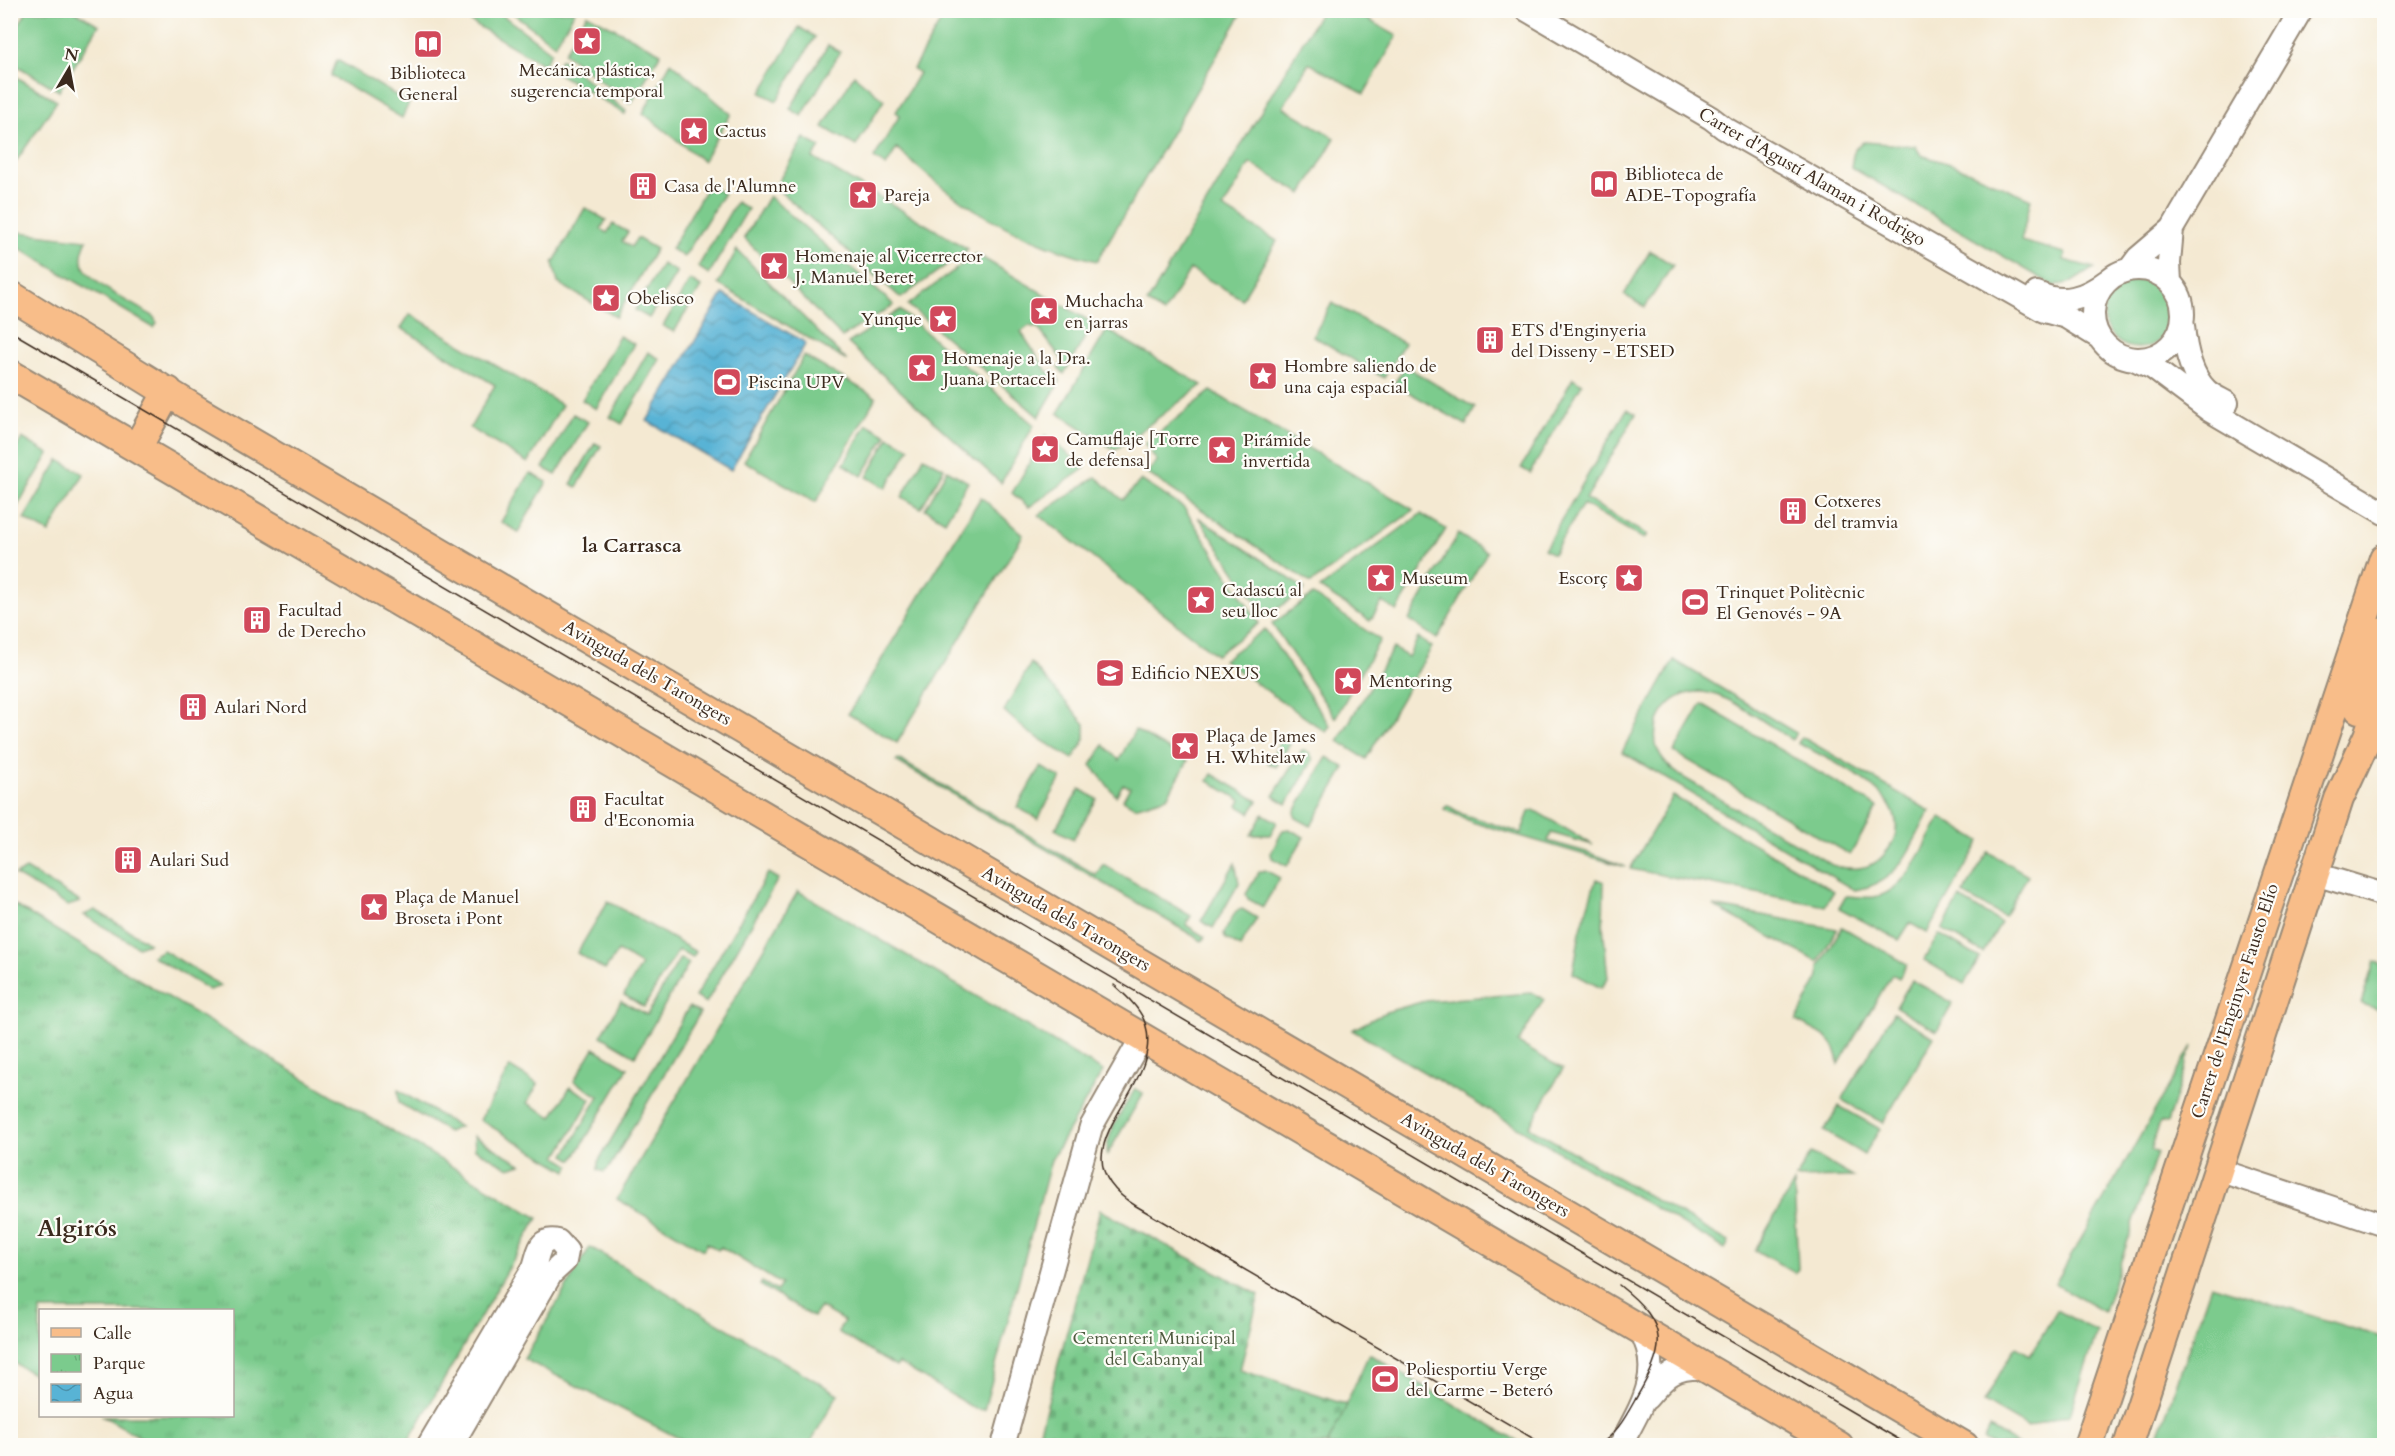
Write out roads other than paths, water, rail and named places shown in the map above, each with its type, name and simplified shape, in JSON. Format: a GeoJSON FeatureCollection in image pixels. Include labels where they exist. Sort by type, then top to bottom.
{"type":"FeatureCollection","features":[{"type":"Feature","properties":{"kind":"main road","name":"Avinguda dels Tarongers"},"geometry":{"type":"LineString","coordinates":[[10,295],[83,339],[106,356],[1964,1446]]}},
{"type":"Feature","properties":{"kind":"main road"},"geometry":{"type":"LineString","coordinates":[[10,374],[1839,1446]]}},
{"type":"Feature","properties":{"kind":"main road"},"geometry":{"type":"LineString","coordinates":[[137,448],[168,392]]}},
{"type":"Feature","properties":{"kind":"main road","name":"Carrer de l'Enginyer Fausto Elío"},"geometry":{"type":"LineString","coordinates":[[2088,1446],[2385,558]]}},
{"type":"Feature","properties":{"kind":"main road","name":"Carrer de l'Enginyer Fausto Elío"},"geometry":{"type":"LineString","coordinates":[[2339,799],[2338,781],[2344,752],[2385,632]]}},
{"type":"Feature","properties":{"kind":"main road","name":"Carrer de l'Enginyer Fausto Elío"},"geometry":{"type":"LineString","coordinates":[[2128,1446],[2339,799],[2368,736],[2385,687]]}},
{"type":"Feature","properties":{"kind":"street","name":"Carrer d'Agustí Alaman i Rodrigo"},"geometry":{"type":"LineString","coordinates":[[1527,10],[1711,118],[1724,128],[2044,311],[2066,317],[2100,338]]}},
{"type":"Feature","properties":{"kind":"street"},"geometry":{"type":"LineString","coordinates":[[2301,10],[2172,229],[2138,258],[2129,270],[2107,281],[2095,302],[2094,327],[2100,338],[2115,353],[2153,368],[2210,410],[2385,513]]}},
{"type":"Feature","properties":{"kind":"street","name":"Carrer d'Agustí Alaman i Rodrigo"},"geometry":{"type":"LineString","coordinates":[[1552,12],[1689,91],[1825,174],[2039,294],[2053,299],[2067,300],[2095,291],[2107,281]]}},
{"type":"Feature","properties":{"kind":"street"},"geometry":{"type":"LineString","coordinates":[[2172,229],[2170,282],[2182,302],[2182,326],[2190,360],[2207,392],[2385,496]]}},
{"type":"Feature","properties":{"kind":"street"},"geometry":{"type":"LineString","coordinates":[[2129,270],[2151,271],[2170,282]]}},
{"type":"Feature","properties":{"kind":"street"},"geometry":{"type":"LineString","coordinates":[[2136,360],[2160,355],[2178,337],[2182,326]]}},
{"type":"Feature","properties":{"kind":"street"},"geometry":{"type":"LineString","coordinates":[[2315,874],[2385,895]]}},
{"type":"Feature","properties":{"kind":"street"},"geometry":{"type":"LineString","coordinates":[[1003,1446],[1091,1127],[1142,1037]]}},
{"type":"Feature","properties":{"kind":"street"},"geometry":{"type":"LineString","coordinates":[[2218,1170],[2385,1225]]}},
{"type":"Feature","properties":{"kind":"street"},"geometry":{"type":"LineString","coordinates":[[428,1446],[534,1267],[541,1245],[548,1240],[558,1241],[565,1247],[565,1261],[551,1274],[451,1446]]}},
{"type":"Feature","properties":{"kind":"street"},"geometry":{"type":"LineString","coordinates":[[1640,1330],[1646,1340],[1651,1373],[1644,1401]]}},
{"type":"Feature","properties":{"kind":"street"},"geometry":{"type":"LineString","coordinates":[[1620,1446],[1644,1401],[1664,1378],[1676,1370],[1689,1367],[1706,1368]]}},
{"type":"Feature","properties":{"kind":"water","name":"Piscina UPV"},"geometry":{"type":"Polygon","coordinates":[[[723,294],[806,343],[731,470],[647,421],[723,294]]]}},
{"type":"Feature","properties":{"kind":"tram line"},"geometry":{"type":"LineString","coordinates":[[10,331],[1910,1446]]}},
{"type":"Feature","properties":{"kind":"tram line"},"geometry":{"type":"LineString","coordinates":[[1114,985],[1131,1001],[1144,1020],[1148,1045],[1141,1070],[1105,1140],[1102,1163],[1111,1184],[1136,1206],[1546,1446]]}},
{"type":"Feature","properties":{"kind":"tram line"},"geometry":{"type":"LineString","coordinates":[[1597,1446],[1610,1437],[1624,1420],[1645,1382],[1657,1351],[1658,1338],[1655,1325],[1648,1313],[1619,1285]]}},
{"type":"Feature","properties":{"kind":"place","name":"Mecánica plástica, sugerencia temporal"},"geometry":{"type":"Point","coordinates":[587,41]}},
{"type":"Feature","properties":{"kind":"place","name":"Biblioteca General"},"geometry":{"type":"Point","coordinates":[428,44]}},
{"type":"Feature","properties":{"kind":"place","name":"Cactus"},"geometry":{"type":"Point","coordinates":[694,131]}},
{"type":"Feature","properties":{"kind":"place","name":"Biblioteca de ADE-Topografía"},"geometry":{"type":"Point","coordinates":[1604,184]}},
{"type":"Feature","properties":{"kind":"place","name":"Casa de l'Alumne"},"geometry":{"type":"Point","coordinates":[643,186]}},
{"type":"Feature","properties":{"kind":"place","name":"Pareja"},"geometry":{"type":"Point","coordinates":[863,195]}},
{"type":"Feature","properties":{"kind":"place","name":"Homenaje al Vicerrector J. Manuel Beret"},"geometry":{"type":"Point","coordinates":[774,266]}},
{"type":"Feature","properties":{"kind":"place","name":"Obelisco"},"geometry":{"type":"Point","coordinates":[606,298]}},
{"type":"Feature","properties":{"kind":"place","name":"Muchacha en jarras"},"geometry":{"type":"Point","coordinates":[1044,311]}},
{"type":"Feature","properties":{"kind":"place","name":"Yunque"},"geometry":{"type":"Point","coordinates":[943,319]}},
{"type":"Feature","properties":{"kind":"place","name":"ETS d'Enginyeria del Disseny - ETSED"},"geometry":{"type":"Point","coordinates":[1490,340]}},
{"type":"Feature","properties":{"kind":"place","name":"Homenaje a la Dra. Juana Portaceli"},"geometry":{"type":"Point","coordinates":[922,368]}},
{"type":"Feature","properties":{"kind":"place","name":"Hombre saliendo de una caja espacial"},"geometry":{"type":"Point","coordinates":[1263,376]}},
{"type":"Feature","properties":{"kind":"place","name":"Piscina UPV"},"geometry":{"type":"Point","coordinates":[727,382]}},
{"type":"Feature","properties":{"kind":"place","name":"Camuflaje [Torre de defensa]"},"geometry":{"type":"Point","coordinates":[1045,449]}},
{"type":"Feature","properties":{"kind":"place","name":"Pirámide invertida"},"geometry":{"type":"Point","coordinates":[1222,450]}},
{"type":"Feature","properties":{"kind":"place","name":"Cotxeres del tramvia"},"geometry":{"type":"Point","coordinates":[1793,511]}},
{"type":"Feature","properties":{"kind":"place","name":"Museum"},"geometry":{"type":"Point","coordinates":[1381,578]}},
{"type":"Feature","properties":{"kind":"place","name":"Escorç"},"geometry":{"type":"Point","coordinates":[1629,578]}},
{"type":"Feature","properties":{"kind":"place","name":"Cadascú al seu lloc"},"geometry":{"type":"Point","coordinates":[1201,600]}},
{"type":"Feature","properties":{"kind":"place","name":"Trinquet Politècnic El Genovés - 9A"},"geometry":{"type":"Point","coordinates":[1695,602]}},
{"type":"Feature","properties":{"kind":"place","name":"Facultad de Derecho"},"geometry":{"type":"Point","coordinates":[257,620]}},
{"type":"Feature","properties":{"kind":"place","name":"Edificio NEXUS"},"geometry":{"type":"Point","coordinates":[1110,673]}},
{"type":"Feature","properties":{"kind":"place","name":"Mentoring"},"geometry":{"type":"Point","coordinates":[1348,681]}},
{"type":"Feature","properties":{"kind":"place","name":"Aulari Nord"},"geometry":{"type":"Point","coordinates":[193,707]}},
{"type":"Feature","properties":{"kind":"place","name":"Plaça de James H. Whitelaw"},"geometry":{"type":"Point","coordinates":[1185,746]}},
{"type":"Feature","properties":{"kind":"place","name":"Facultat d'Economia"},"geometry":{"type":"Point","coordinates":[583,809]}},
{"type":"Feature","properties":{"kind":"place","name":"Aulari Sud"},"geometry":{"type":"Point","coordinates":[128,860]}},
{"type":"Feature","properties":{"kind":"place","name":"Plaça de Manuel Broseta i Pont"},"geometry":{"type":"Point","coordinates":[374,907]}},
{"type":"Feature","properties":{"kind":"place","name":"Poliesportiu Verge del Carme - Beteró"},"geometry":{"type":"Point","coordinates":[1385,1379]}},
{"type":"Feature","properties":{"kind":"district","name":"la Carrasca"},"geometry":{"type":"Point","coordinates":[632,545]}},
{"type":"Feature","properties":{"kind":"district","name":"Algirós"},"geometry":{"type":"Point","coordinates":[77,1228]}},
{"type":"Feature","properties":{"kind":"park label","name":"Cementeri Municipal del Cabanyal"},"geometry":{"type":"Point","coordinates":[1154,1348]}}]}
